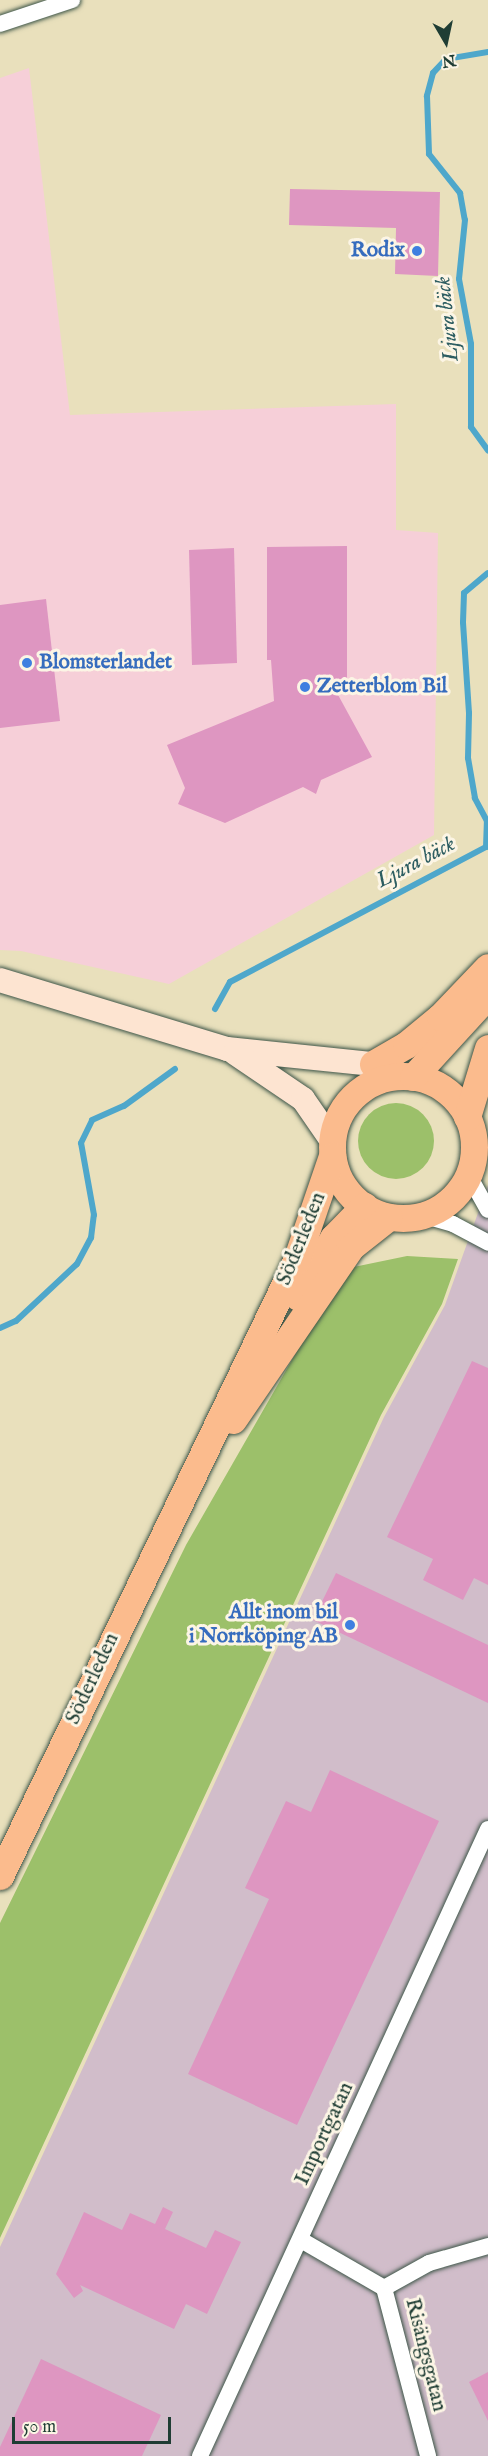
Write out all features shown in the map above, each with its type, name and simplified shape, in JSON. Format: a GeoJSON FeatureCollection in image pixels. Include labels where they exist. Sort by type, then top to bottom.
{"type":"FeatureCollection","features":[{"type":"Feature","properties":{"kind":"main road"},"geometry":{"type":"LineString","coordinates":[[373,1064],[432,1024],[488,967]]}},
{"type":"Feature","properties":{"kind":"main road"},"geometry":{"type":"LineString","coordinates":[[0,980],[227,1049],[373,1064],[439,1086],[467,1117],[474,1146],[468,1174],[449,1200],[422,1215],[389,1217],[364,1206],[338,1175],[332,1148],[303,1099],[227,1049]]}},
{"type":"Feature","properties":{"kind":"main road"},"geometry":{"type":"LineString","coordinates":[[332,1148],[341,1112],[361,1089],[375,1082],[408,1076],[488,995]]}},
{"type":"Feature","properties":{"kind":"main road"},"geometry":{"type":"LineString","coordinates":[[0,998],[103,1011]]}},
{"type":"Feature","properties":{"kind":"main road"},"geometry":{"type":"LineString","coordinates":[[467,1117],[488,1048]]}},
{"type":"Feature","properties":{"kind":"main road","name":"Söderleden"},"geometry":{"type":"LineString","coordinates":[[0,1876],[296,1261],[332,1148]]}},
{"type":"Feature","properties":{"kind":"main road","name":"Söderleden"},"geometry":{"type":"LineString","coordinates":[[235,1418],[316,1263],[346,1221],[364,1206]]}},
{"type":"Feature","properties":{"kind":"main road","name":"Söderleden"},"geometry":{"type":"LineString","coordinates":[[190,1483],[351,1247],[389,1217]]}},
{"type":"Feature","properties":{"kind":"street"},"geometry":{"type":"LineString","coordinates":[[0,24],[72,0]]}},
{"type":"Feature","properties":{"kind":"street"},"geometry":{"type":"LineString","coordinates":[[468,1174],[488,1210]]}},
{"type":"Feature","properties":{"kind":"street"},"geometry":{"type":"LineString","coordinates":[[422,1215],[453,1224],[488,1243]]}},
{"type":"Feature","properties":{"kind":"street","name":"Importgatan"},"geometry":{"type":"LineString","coordinates":[[200,2456],[488,1829]]}},
{"type":"Feature","properties":{"kind":"street","name":"Risängsgatan"},"geometry":{"type":"LineString","coordinates":[[301,2240],[384,2288],[428,2456]]}},
{"type":"Feature","properties":{"kind":"street"},"geometry":{"type":"LineString","coordinates":[[384,2288],[429,2264],[488,2246]]}},
{"type":"Feature","properties":{"kind":"shaded area"},"geometry":{"type":"Polygon","coordinates":[[[29,68],[70,415],[396,404],[396,530],[438,533],[434,835],[169,984],[21,951],[0,950],[0,78],[29,68]]]}},
{"type":"Feature","properties":{"kind":"shaded area"},"geometry":{"type":"Polygon","coordinates":[[[488,1185],[488,2456],[0,2456],[0,2247],[384,1417],[445,1305],[488,1185]]]}},
{"type":"Feature","properties":{"kind":"green space"},"geometry":{"type":"Polygon","coordinates":[[[396,1103],[411,1106],[423,1114],[431,1126],[434,1141],[431,1156],[423,1168],[411,1176],[396,1179],[381,1176],[369,1168],[361,1156],[358,1141],[361,1126],[369,1114],[381,1106],[396,1103]]]}},
{"type":"Feature","properties":{"kind":"green space"},"geometry":{"type":"Polygon","coordinates":[[[407,1256],[458,1259],[442,1304],[381,1415],[0,2238],[0,1923],[186,1545],[344,1269],[407,1256]]]}},
{"type":"Feature","properties":{"kind":"building","name":"Rodix"},"geometry":{"type":"Polygon","coordinates":[[[290,189],[440,192],[438,276],[395,274],[396,228],[289,225],[290,189]]]}},
{"type":"Feature","properties":{"kind":"building","name":"Zetterblom Bil"},"geometry":{"type":"Polygon","coordinates":[[[347,546],[347,680],[336,681],[337,693],[372,757],[321,780],[316,794],[303,787],[225,823],[178,804],[185,788],[167,745],[274,701],[271,660],[267,660],[267,547],[347,546]]]}},
{"type":"Feature","properties":{"kind":"building"},"geometry":{"type":"Polygon","coordinates":[[[234,548],[237,663],[192,665],[189,550],[234,548]]]}},
{"type":"Feature","properties":{"kind":"building","name":"Blomsterlandet"},"geometry":{"type":"Polygon","coordinates":[[[46,599],[60,721],[0,728],[0,605],[46,599]]]}},
{"type":"Feature","properties":{"kind":"building"},"geometry":{"type":"Polygon","coordinates":[[[472,1361],[488,1368],[488,1585],[474,1578],[463,1600],[423,1580],[433,1559],[387,1537],[472,1361]]]}},
{"type":"Feature","properties":{"kind":"building"},"geometry":{"type":"Polygon","coordinates":[[[336,1573],[488,1645],[488,1703],[313,1620],[336,1573]]]}},
{"type":"Feature","properties":{"kind":"building"},"geometry":{"type":"Polygon","coordinates":[[[330,1770],[439,1821],[297,2125],[188,2074],[269,1899],[245,1888],[286,1801],[311,1812],[330,1770]]]}},
{"type":"Feature","properties":{"kind":"building"},"geometry":{"type":"Polygon","coordinates":[[[163,2207],[173,2212],[165,2229],[206,2248],[215,2230],[241,2242],[207,2314],[186,2304],[174,2329],[80,2285],[83,2291],[74,2298],[56,2274],[84,2212],[122,2230],[130,2213],[155,2224],[163,2207]]]}},
{"type":"Feature","properties":{"kind":"building"},"geometry":{"type":"Polygon","coordinates":[[[41,2359],[161,2415],[142,2456],[0,2456],[0,2447],[41,2359]]]}},
{"type":"Feature","properties":{"kind":"building"},"geometry":{"type":"Polygon","coordinates":[[[488,2372],[488,2421],[469,2382],[488,2372]]]}},
{"type":"Feature","properties":{"kind":"waterway","name":"Ljura bäck"},"geometry":{"type":"LineString","coordinates":[[488,52],[446,59],[433,73],[427,96],[429,154],[460,193],[465,220],[459,279],[471,344],[471,427],[488,450]]}},
{"type":"Feature","properties":{"kind":"waterway","name":"Ljura bäck"},"geometry":{"type":"LineString","coordinates":[[215,1009],[230,982],[486,847],[487,821],[475,798],[468,758],[469,713],[463,622],[464,593],[488,573]]}},
{"type":"Feature","properties":{"kind":"waterway","name":"Ljura bäck"},"geometry":{"type":"LineString","coordinates":[[0,1328],[16,1321],[77,1264],[91,1238],[94,1215],[81,1143],[92,1120],[124,1106],[175,1069]]}},
{"type":"Feature","properties":{"kind":"place","name":"Rodix"},"geometry":{"type":"Point","coordinates":[417,251]}},
{"type":"Feature","properties":{"kind":"place","name":"Blomsterlandet"},"geometry":{"type":"Point","coordinates":[27,663]}},
{"type":"Feature","properties":{"kind":"place","name":"Zetterblom Bil"},"geometry":{"type":"Point","coordinates":[305,687]}},
{"type":"Feature","properties":{"kind":"place","name":"Allt inom bil i Norrköping AB"},"geometry":{"type":"Point","coordinates":[350,1625]}}]}
